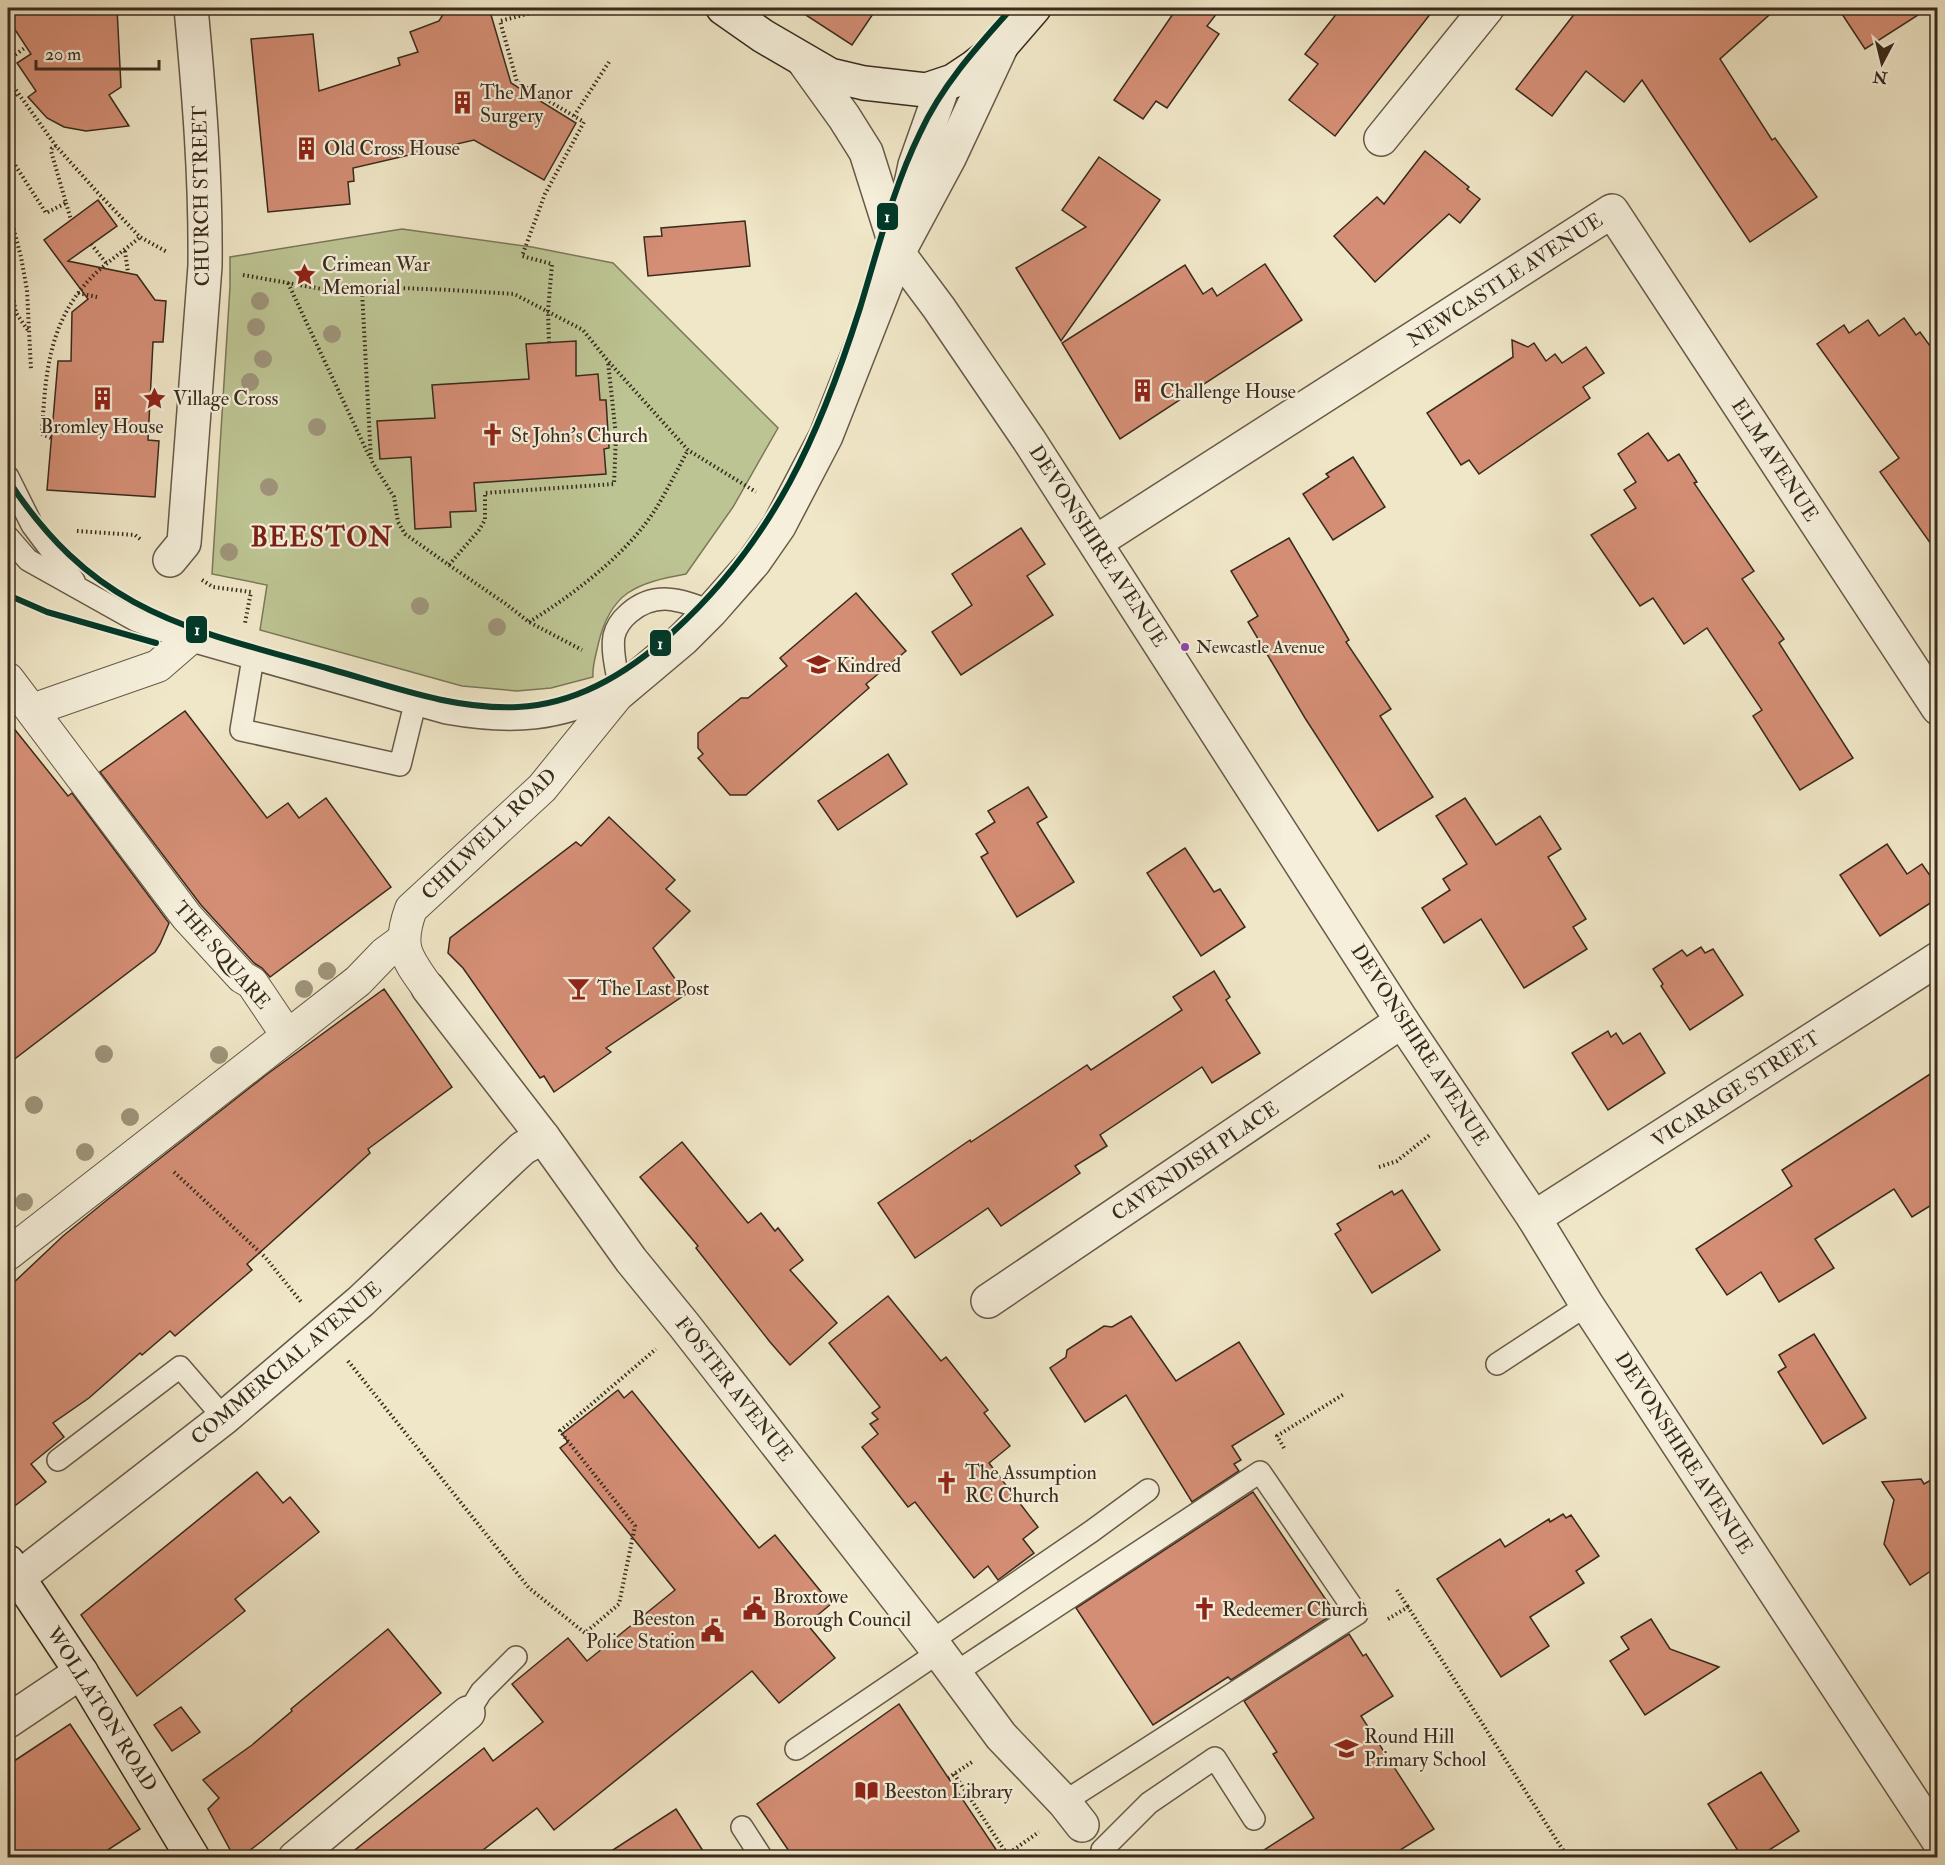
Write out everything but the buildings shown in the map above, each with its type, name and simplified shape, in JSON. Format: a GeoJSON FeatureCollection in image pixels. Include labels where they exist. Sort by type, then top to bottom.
{"type":"FeatureCollection","features":[{"type":"Feature","properties":{"kind":"street","name":"CHURCH STREET"},"geometry":{"type":"LineString","coordinates":[[170,560],[184,543],[205,266],[200,103],[191,8]]}},
{"type":"Feature","properties":{"kind":"street"},"geometry":{"type":"LineString","coordinates":[[723,8],[764,36],[830,75],[864,83],[926,90],[943,86]]}},
{"type":"Feature","properties":{"kind":"street","name":"CHILWELL ROAD"},"geometry":{"type":"LineString","coordinates":[[898,253],[915,165],[943,86],[974,67],[1002,45],[1034,8]]}},
{"type":"Feature","properties":{"kind":"street"},"geometry":{"type":"LineString","coordinates":[[1381,139],[1487,8]]}},
{"type":"Feature","properties":{"kind":"street","name":"CHILWELL ROAD"},"geometry":{"type":"LineString","coordinates":[[403,940],[411,909],[542,788],[606,698],[683,639],[754,562],[788,511],[826,436],[898,253],[949,158],[1002,45]]}},
{"type":"Feature","properties":{"kind":"street"},"geometry":{"type":"LineString","coordinates":[[803,60],[866,152],[898,253]]}},
{"type":"Feature","properties":{"kind":"street","name":"NEWCASTLE AVENUE"},"geometry":{"type":"LineString","coordinates":[[1096,542],[1612,211]]}},
{"type":"Feature","properties":{"kind":"street","name":"ELM AVENUE"},"geometry":{"type":"LineString","coordinates":[[1612,211],[1938,708]]}},
{"type":"Feature","properties":{"kind":"street","name":"DEVONSHIRE AVENUE"},"geometry":{"type":"LineString","coordinates":[[898,253],[957,333],[1096,542],[1402,1021],[1464,1111],[1534,1218],[1587,1305],[1938,1840]]}},
{"type":"Feature","properties":{"kind":"street"},"geometry":{"type":"LineString","coordinates":[[32,710],[158,666],[188,640]]}},
{"type":"Feature","properties":{"kind":"street","name":"THE SQUARE"},"geometry":{"type":"LineString","coordinates":[[8,679],[188,917],[242,976],[252,983],[287,1035]]}},
{"type":"Feature","properties":{"kind":"street"},"geometry":{"type":"LineString","coordinates":[[8,1254],[358,981],[384,954],[403,940]]}},
{"type":"Feature","properties":{"kind":"street","name":"FOSTER AVENUE"},"geometry":{"type":"LineString","coordinates":[[403,940],[408,960],[543,1137],[631,1260],[684,1325],[1001,1736],[1082,1829]]}},
{"type":"Feature","properties":{"kind":"street","name":"VICARAGE STREET"},"geometry":{"type":"LineString","coordinates":[[1534,1218],[1938,959]]}},
{"type":"Feature","properties":{"kind":"street","name":"CAVENDISH PLACE"},"geometry":{"type":"LineString","coordinates":[[988,1301],[1402,1021]]}},
{"type":"Feature","properties":{"kind":"street","name":"COMMERCIAL AVENUE"},"geometry":{"type":"LineString","coordinates":[[13,1570],[224,1418],[361,1301],[523,1148],[543,1137]]}},
{"type":"Feature","properties":{"kind":"street","name":"WOLLATON ROAD"},"geometry":{"type":"LineString","coordinates":[[13,1570],[81,1672],[193,1857]]}},
{"type":"Feature","properties":{"kind":"street"},"geometry":{"type":"LineString","coordinates":[[8,1721],[81,1672]]}},
{"type":"Feature","properties":{"kind":"street"},"geometry":{"type":"LineString","coordinates":[[295,1857],[468,1713]]}},
{"type":"Feature","properties":{"kind":"lane"},"geometry":{"type":"LineString","coordinates":[[8,477],[35,528],[81,588]]}},
{"type":"Feature","properties":{"kind":"lane"},"geometry":{"type":"LineString","coordinates":[[8,537],[28,560],[137,621],[188,640],[446,713],[484,719],[526,720],[552,716],[606,698],[614,636],[622,619],[641,603],[657,599],[680,600],[711,611]]}},
{"type":"Feature","properties":{"kind":"lane"},"geometry":{"type":"LineString","coordinates":[[246,656],[241,730],[400,765],[415,704]]}},
{"type":"Feature","properties":{"kind":"lane"},"geometry":{"type":"LineString","coordinates":[[1497,1364],[1587,1305]]}},
{"type":"Feature","properties":{"kind":"lane"},"geometry":{"type":"LineString","coordinates":[[58,1460],[180,1367],[224,1418]]}},
{"type":"Feature","properties":{"kind":"lane"},"geometry":{"type":"LineString","coordinates":[[796,1749],[941,1656],[1260,1472],[1356,1614],[1082,1829]]}},
{"type":"Feature","properties":{"kind":"lane"},"geometry":{"type":"LineString","coordinates":[[941,1656],[1092,1531],[1148,1490]]}},
{"type":"Feature","properties":{"kind":"lane"},"geometry":{"type":"LineString","coordinates":[[468,1713],[481,1692],[516,1657]]}},
{"type":"Feature","properties":{"kind":"lane"},"geometry":{"type":"LineString","coordinates":[[1082,1829],[1149,1803],[1215,1758],[1254,1820]]}},
{"type":"Feature","properties":{"kind":"lane"},"geometry":{"type":"LineString","coordinates":[[742,1827],[762,1857]]}},
{"type":"Feature","properties":{"kind":"path"},"geometry":{"type":"LineString","coordinates":[[546,9],[500,21],[516,82],[584,122],[545,194],[522,256],[552,264],[548,311],[549,343]]}},
{"type":"Feature","properties":{"kind":"path"},"geometry":{"type":"LineString","coordinates":[[8,60],[26,47]]}},
{"type":"Feature","properties":{"kind":"path"},"geometry":{"type":"LineString","coordinates":[[574,116],[609,62]]}},
{"type":"Feature","properties":{"kind":"path"},"geometry":{"type":"LineString","coordinates":[[8,79],[56,146],[140,237],[160,249],[205,266],[229,272],[322,289],[362,291],[400,288],[514,294],[583,330],[688,450],[788,511]]}},
{"type":"Feature","properties":{"kind":"path"},"geometry":{"type":"LineString","coordinates":[[8,111],[11,99],[18,93]]}},
{"type":"Feature","properties":{"kind":"path"},"geometry":{"type":"LineString","coordinates":[[56,146],[51,151],[71,220]]}},
{"type":"Feature","properties":{"kind":"path"},"geometry":{"type":"LineString","coordinates":[[8,154],[46,213],[66,203]]}},
{"type":"Feature","properties":{"kind":"path"},"geometry":{"type":"LineString","coordinates":[[8,207],[27,290],[31,370]]}},
{"type":"Feature","properties":{"kind":"path"},"geometry":{"type":"LineString","coordinates":[[8,218],[11,224]]}},
{"type":"Feature","properties":{"kind":"path"},"geometry":{"type":"LineString","coordinates":[[51,438],[42,434],[47,369],[58,328],[70,301],[78,292],[140,237]]}},
{"type":"Feature","properties":{"kind":"path"},"geometry":{"type":"LineString","coordinates":[[91,244],[107,264]]}},
{"type":"Feature","properties":{"kind":"path"},"geometry":{"type":"LineString","coordinates":[[125,250],[128,273]]}},
{"type":"Feature","properties":{"kind":"path"},"geometry":{"type":"LineString","coordinates":[[287,282],[371,460],[394,497],[399,522],[405,534],[529,622],[600,660],[606,698]]}},
{"type":"Feature","properties":{"kind":"path"},"geometry":{"type":"LineString","coordinates":[[8,284],[12,291],[16,313],[29,333]]}},
{"type":"Feature","properties":{"kind":"path"},"geometry":{"type":"LineString","coordinates":[[362,291],[371,460]]}},
{"type":"Feature","properties":{"kind":"path"},"geometry":{"type":"LineString","coordinates":[[78,292],[97,297]]}},
{"type":"Feature","properties":{"kind":"path"},"geometry":{"type":"LineString","coordinates":[[449,566],[479,530],[484,520],[485,493],[614,484],[616,436],[608,361]]}},
{"type":"Feature","properties":{"kind":"path"},"geometry":{"type":"LineString","coordinates":[[529,622],[566,598],[625,546],[654,512],[688,450]]}},
{"type":"Feature","properties":{"kind":"path"},"geometry":{"type":"LineString","coordinates":[[35,528],[135,535],[213,587],[251,592],[246,656]]}},
{"type":"Feature","properties":{"kind":"path"},"geometry":{"type":"LineString","coordinates":[[1379,1167],[1397,1161],[1464,1111]]}},
{"type":"Feature","properties":{"kind":"path"},"geometry":{"type":"LineString","coordinates":[[147,1146],[265,1257],[529,1588],[585,1633],[619,1604],[634,1526],[560,1431],[684,1325]]}},
{"type":"Feature","properties":{"kind":"path"},"geometry":{"type":"LineString","coordinates":[[1260,1472],[1288,1454],[1277,1436],[1344,1394]]}},
{"type":"Feature","properties":{"kind":"path"},"geometry":{"type":"LineString","coordinates":[[1397,1590],[1568,1857]]}},
{"type":"Feature","properties":{"kind":"path"},"geometry":{"type":"LineString","coordinates":[[1388,1620],[1408,1607]]}},
{"type":"Feature","properties":{"kind":"path"},"geometry":{"type":"LineString","coordinates":[[948,1778],[965,1767]]}},
{"type":"Feature","properties":{"kind":"path"},"geometry":{"type":"LineString","coordinates":[[954,1774],[1007,1854]]}},
{"type":"Feature","properties":{"kind":"path"},"geometry":{"type":"LineString","coordinates":[[1002,1857],[1082,1829]]}},
{"type":"Feature","properties":{"kind":"green space"},"geometry":{"type":"Polygon","coordinates":[[[402,229],[532,247],[613,263],[778,428],[733,507],[686,574],[639,586],[618,602],[603,627],[594,661],[593,677],[551,688],[517,691],[462,686],[260,630],[267,585],[212,574],[230,257],[402,229]]]}},
{"type":"Feature","properties":{"kind":"transit line","name":"1"},"geometry":{"type":"LineString","coordinates":[[8,480],[41,525],[75,560],[111,588],[148,609],[188,627],[422,696],[470,705],[494,707],[540,705],[583,692],[603,683],[640,659],[674,631],[709,596],[740,560],[766,522],[810,442],[828,399],[845,354],[894,197],[920,133],[950,83],[973,52],[1012,8]]}},
{"type":"Feature","properties":{"kind":"transit line","name":"1"},"geometry":{"type":"LineString","coordinates":[[8,595],[47,612],[156,643]]}},
{"type":"Feature","properties":{"kind":"place","name":"The Manor Surgery"},"geometry":{"type":"Point","coordinates":[462,103]}},
{"type":"Feature","properties":{"kind":"place","name":"Old Cross House"},"geometry":{"type":"Point","coordinates":[306,148]}},
{"type":"Feature","properties":{"kind":"place","name":"Crimean War Memorial"},"geometry":{"type":"Point","coordinates":[304,275]}},
{"type":"Feature","properties":{"kind":"place","name":"Challenge House"},"geometry":{"type":"Point","coordinates":[1142,391]}},
{"type":"Feature","properties":{"kind":"place","name":"Village Cross"},"geometry":{"type":"Point","coordinates":[155,398]}},
{"type":"Feature","properties":{"kind":"place","name":"Bromley House"},"geometry":{"type":"Point","coordinates":[102,399]}},
{"type":"Feature","properties":{"kind":"place","name":"St John's Church"},"geometry":{"type":"Point","coordinates":[493,435]}},
{"type":"Feature","properties":{"kind":"place","name":"Newcastle Avenue"},"geometry":{"type":"Point","coordinates":[1185,647]}},
{"type":"Feature","properties":{"kind":"place","name":"Kindred"},"geometry":{"type":"Point","coordinates":[818,665]}},
{"type":"Feature","properties":{"kind":"place","name":"The Last Post"},"geometry":{"type":"Point","coordinates":[579,988]}},
{"type":"Feature","properties":{"kind":"place","name":"The Assumption RC Church"},"geometry":{"type":"Point","coordinates":[947,1483]}},
{"type":"Feature","properties":{"kind":"place","name":"Broxtowe Borough Council"},"geometry":{"type":"Point","coordinates":[755,1608]}},
{"type":"Feature","properties":{"kind":"place","name":"Redeemer Church"},"geometry":{"type":"Point","coordinates":[1204,1609]}},
{"type":"Feature","properties":{"kind":"place","name":"Beeston Police Station"},"geometry":{"type":"Point","coordinates":[713,1630]}},
{"type":"Feature","properties":{"kind":"place","name":"Round Hill Primary School"},"geometry":{"type":"Point","coordinates":[1346,1748]}},
{"type":"Feature","properties":{"kind":"place","name":"Beeston Library"},"geometry":{"type":"Point","coordinates":[866,1791]}},
{"type":"Feature","properties":{"kind":"district","name":"BEESTON"},"geometry":{"type":"Point","coordinates":[322,538]}}]}
